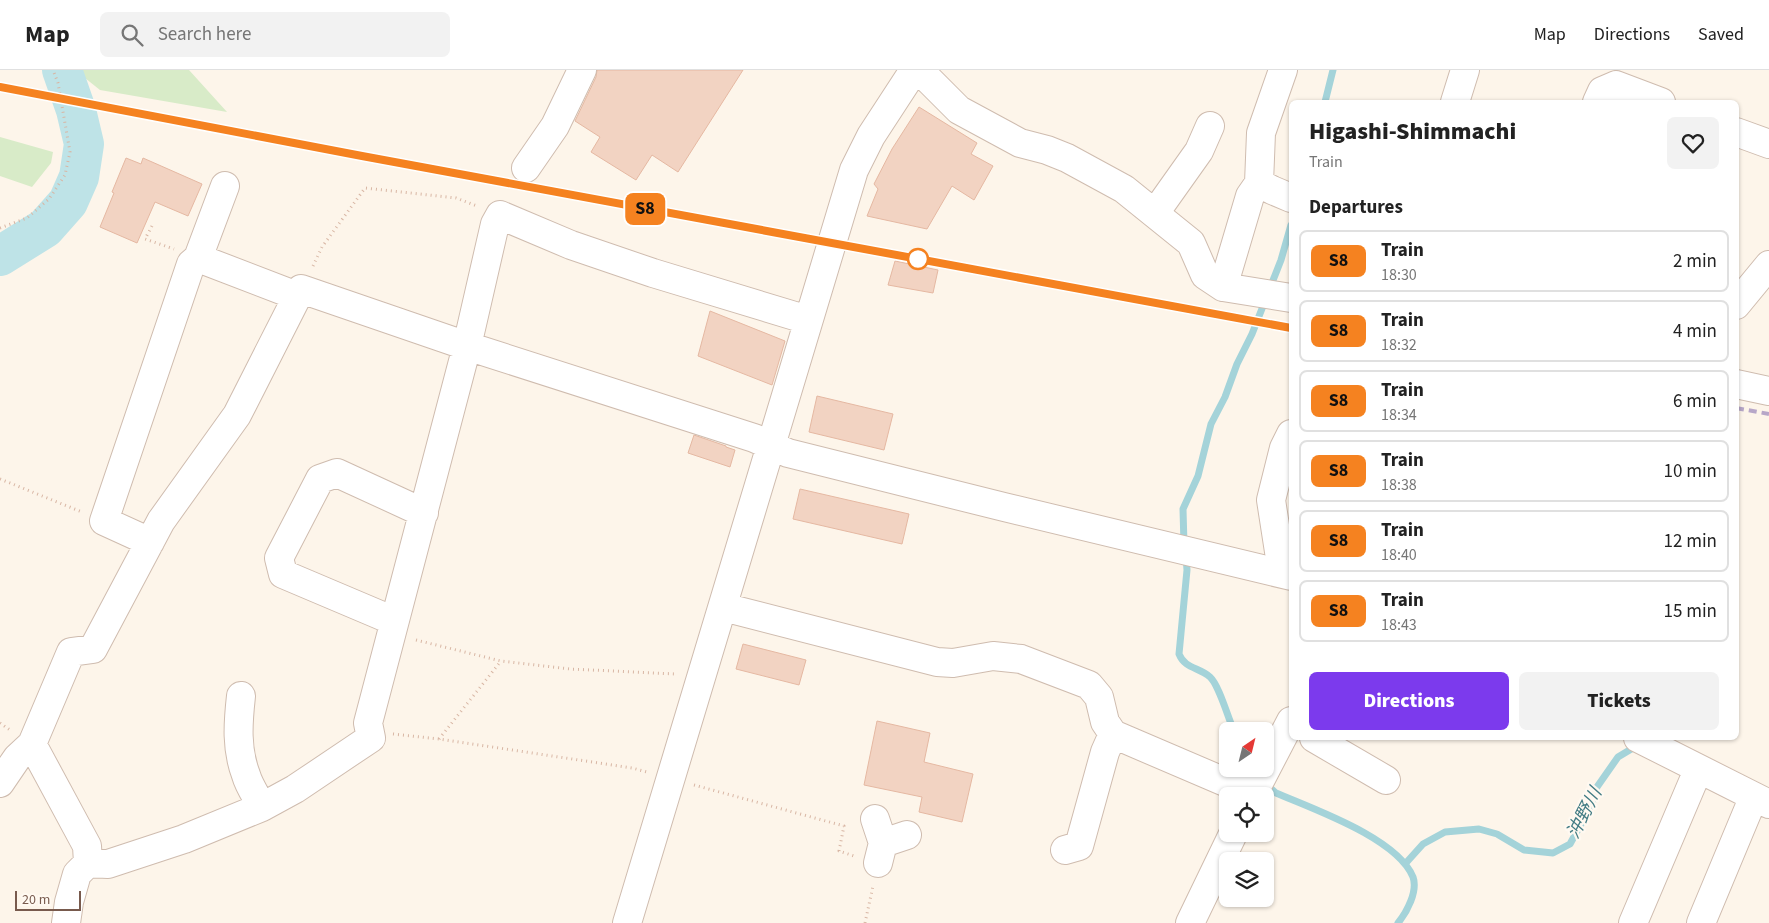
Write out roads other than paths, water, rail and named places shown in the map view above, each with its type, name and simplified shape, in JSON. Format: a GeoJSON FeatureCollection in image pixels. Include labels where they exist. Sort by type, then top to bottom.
{"type":"FeatureCollection","features":[{"type":"Feature","properties":{"kind":"street"},"geometry":{"type":"LineString","coordinates":[[526,168],[555,126],[582,70]]}},
{"type":"Feature","properties":{"kind":"street"},"geometry":{"type":"LineString","coordinates":[[627,923],[854,170],[871,136],[915,70],[929,80],[959,110],[1020,143],[1047,150],[1124,189],[1191,243],[1206,275],[1223,287],[1289,293]]}},
{"type":"Feature","properties":{"kind":"street"},"geometry":{"type":"LineString","coordinates":[[1223,287],[1250,196],[1259,183],[1261,133],[1283,70]]}},
{"type":"Feature","properties":{"kind":"street"},"geometry":{"type":"LineString","coordinates":[[1456,100],[1465,70]]}},
{"type":"Feature","properties":{"kind":"street"},"geometry":{"type":"LineString","coordinates":[[1598,100],[1602,91],[1616,85],[1656,100]]}},
{"type":"Feature","properties":{"kind":"street"},"geometry":{"type":"LineString","coordinates":[[1156,213],[1198,151],[1210,126]]}},
{"type":"Feature","properties":{"kind":"street"},"geometry":{"type":"LineString","coordinates":[[1739,133],[1769,144]]}},
{"type":"Feature","properties":{"kind":"street"},"geometry":{"type":"LineString","coordinates":[[1259,183],[1289,197]]}},
{"type":"Feature","properties":{"kind":"street"},"geometry":{"type":"LineString","coordinates":[[150,542],[104,521],[192,264],[198,258],[225,186]]}},
{"type":"Feature","properties":{"kind":"street"},"geometry":{"type":"LineString","coordinates":[[66,923],[69,902],[77,874],[88,863],[108,864],[184,840],[262,807],[295,789],[371,738],[368,723],[467,346],[495,224],[500,215],[580,248],[654,273],[808,320]]}},
{"type":"Feature","properties":{"kind":"street"},"geometry":{"type":"LineString","coordinates":[[198,258],[467,346],[665,408],[754,438],[788,454],[1284,574],[1271,500],[1284,448],[1289,438]]}},
{"type":"Feature","properties":{"kind":"street"},"geometry":{"type":"LineString","coordinates":[[1739,301],[1769,265]]}},
{"type":"Feature","properties":{"kind":"street"},"geometry":{"type":"LineString","coordinates":[[0,782],[17,758],[32,744],[71,652],[93,649],[161,520],[237,415],[299,292]]}},
{"type":"Feature","properties":{"kind":"street"},"geometry":{"type":"LineString","coordinates":[[1739,385],[1769,391]]}},
{"type":"Feature","properties":{"kind":"street"},"geometry":{"type":"LineString","coordinates":[[393,627],[283,574],[279,558],[320,479],[337,473],[424,513]]}},
{"type":"Feature","properties":{"kind":"street"},"geometry":{"type":"LineString","coordinates":[[723,608],[937,662],[953,663],[993,656],[1021,659],[1089,685],[1099,697],[1105,722],[1113,734],[1234,787]]}},
{"type":"Feature","properties":{"kind":"street"},"geometry":{"type":"LineString","coordinates":[[241,696],[237,730],[240,757],[246,776],[262,807]]}},
{"type":"Feature","properties":{"kind":"street"},"geometry":{"type":"LineString","coordinates":[[1256,787],[1289,727]]}},
{"type":"Feature","properties":{"kind":"street"},"geometry":{"type":"LineString","coordinates":[[1066,850],[1079,846],[1105,752],[1113,734]]}},
{"type":"Feature","properties":{"kind":"street"},"geometry":{"type":"LineString","coordinates":[[1317,740],[1386,780]]}},
{"type":"Feature","properties":{"kind":"street"},"geometry":{"type":"LineString","coordinates":[[1643,741],[1762,801]]}},
{"type":"Feature","properties":{"kind":"street"},"geometry":{"type":"LineString","coordinates":[[32,744],[87,846],[88,863]]}},
{"type":"Feature","properties":{"kind":"street"},"geometry":{"type":"LineString","coordinates":[[1633,923],[1698,770]]}},
{"type":"Feature","properties":{"kind":"street"},"geometry":{"type":"LineString","coordinates":[[1701,923],[1750,808],[1762,801]]}},
{"type":"Feature","properties":{"kind":"street"},"geometry":{"type":"LineString","coordinates":[[1190,923],[1229,842]]}},
{"type":"Feature","properties":{"kind":"waterway"},"geometry":{"type":"LineString","coordinates":[[0,256],[45,228],[68,202],[79,177],[84,144],[76,110],[62,70]]}},
{"type":"Feature","properties":{"kind":"waterway"},"geometry":{"type":"LineString","coordinates":[[1326,100],[1333,70]]}},
{"type":"Feature","properties":{"kind":"waterway"},"geometry":{"type":"LineString","coordinates":[[1270,288],[1289,232]]}},
{"type":"Feature","properties":{"kind":"waterway"},"geometry":{"type":"LineString","coordinates":[[1184,545],[1183,509],[1198,476],[1211,424],[1225,397],[1237,364],[1252,334],[1265,301]]}},
{"type":"Feature","properties":{"kind":"waterway"},"geometry":{"type":"LineString","coordinates":[[1186,556],[1187,570],[1179,654],[1185,663],[1210,677],[1220,694],[1231,722]]}},
{"type":"Feature","properties":{"kind":"waterway","name":"沖野川"},"geometry":{"type":"LineString","coordinates":[[1405,864],[1423,844],[1445,832],[1479,829],[1497,834],[1524,850],[1553,853],[1570,844],[1592,804],[1597,787],[1618,757],[1638,745]]}},
{"type":"Feature","properties":{"kind":"waterway"},"geometry":{"type":"LineString","coordinates":[[1266,784],[1276,793],[1352,826],[1390,850],[1404,863],[1413,877],[1414,889],[1408,907],[1398,923]]}},
{"type":"Feature","properties":{"kind":"railway"},"geometry":{"type":"LineString","coordinates":[[0,87],[343,153],[1289,328]]}},
{"type":"Feature","properties":{"kind":"railway"},"geometry":{"type":"LineString","coordinates":[[1739,409],[1769,414]]}},
{"type":"Feature","properties":{"kind":"train","name":"S8"},"geometry":{"type":"LineString","coordinates":[[0,87],[1175,308],[1289,328]]}}]}
